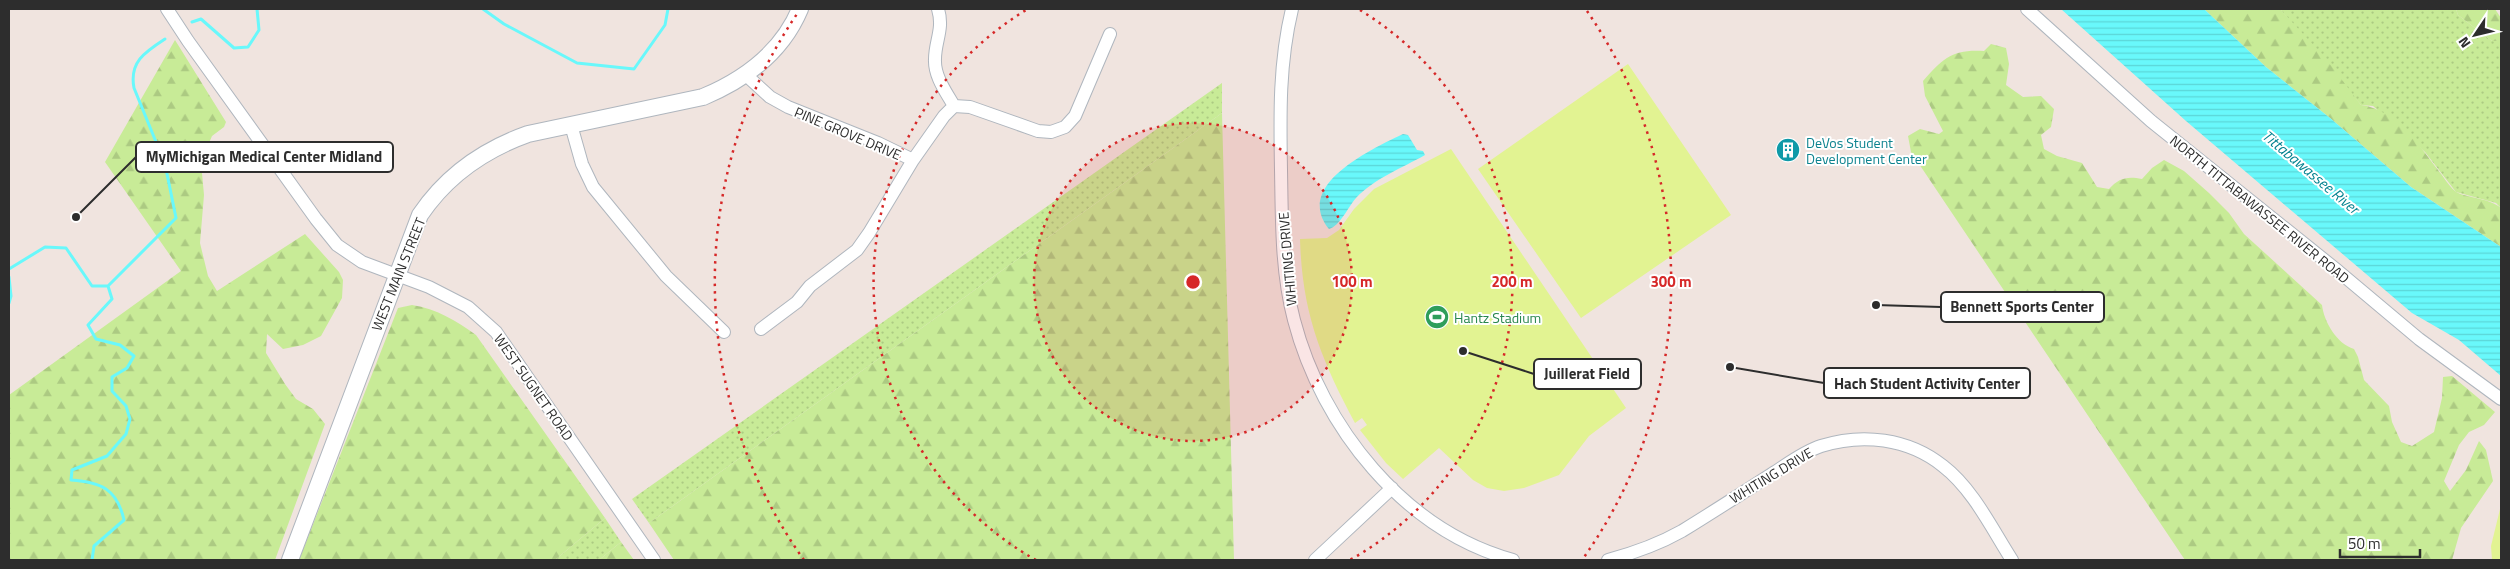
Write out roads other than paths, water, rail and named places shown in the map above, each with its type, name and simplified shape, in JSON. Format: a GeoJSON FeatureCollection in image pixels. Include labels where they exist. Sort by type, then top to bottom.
{"type":"FeatureCollection","features":[{"type":"Feature","properties":{"kind":"street","name":"WEST SUGNET ROAD"},"geometry":{"type":"LineString","coordinates":[[167,9],[316,219],[338,244],[362,262],[429,286],[468,307],[496,332],[654,560]]}},
{"type":"Feature","properties":{"kind":"street","name":"WEST MAIN STREET"},"geometry":{"type":"LineString","coordinates":[[290,560],[396,275],[420,215],[430,200],[456,173],[472,160],[508,141],[528,134],[703,97],[726,88],[746,75],[778,46],[800,9]]}},
{"type":"Feature","properties":{"kind":"street"},"geometry":{"type":"LineString","coordinates":[[938,9],[941,33],[935,59],[939,80],[954,106],[970,107],[1038,131],[1051,132],[1065,127],[1075,116],[1110,34]]}},
{"type":"Feature","properties":{"kind":"street","name":"WHITING DRIVE"},"geometry":{"type":"LineString","coordinates":[[1292,9],[1284,41],[1280,109],[1283,244],[1286,285],[1293,319],[1317,386],[1333,416],[1350,441],[1392,488],[1426,517],[1457,537],[1481,549],[1514,560]]}},
{"type":"Feature","properties":{"kind":"street","name":"NORTH TITTABAWASSEE RIVER ROAD"},"geometry":{"type":"LineString","coordinates":[[2028,9],[2150,121],[2338,271],[2419,339],[2501,399]]}},
{"type":"Feature","properties":{"kind":"street","name":"PINE GROVE DRIVE"},"geometry":{"type":"LineString","coordinates":[[746,75],[770,98],[878,143],[913,160],[944,116],[954,106]]}},
{"type":"Feature","properties":{"kind":"street"},"geometry":{"type":"LineString","coordinates":[[571,125],[582,164],[593,187],[666,276],[724,332]]}},
{"type":"Feature","properties":{"kind":"street"},"geometry":{"type":"LineString","coordinates":[[761,329],[797,302],[810,286],[857,250],[869,234],[913,160]]}},
{"type":"Feature","properties":{"kind":"street","name":"WHITING DRIVE"},"geometry":{"type":"LineString","coordinates":[[1608,560],[1644,549],[1680,531],[1819,446],[1852,439],[1881,440],[1901,444],[1920,451],[1944,466],[1972,500],[2012,560]]}},
{"type":"Feature","properties":{"kind":"street"},"geometry":{"type":"LineString","coordinates":[[1315,560],[1392,488]]}},
{"type":"Feature","properties":{"kind":"water","name":"Tittabawassee River"},"geometry":{"type":"Polygon","coordinates":[[[2061,9],[2204,9],[2266,67],[2330,118],[2411,187],[2501,247],[2501,376],[2459,340],[2412,313],[2186,121],[2061,9]]]}},
{"type":"Feature","properties":{"kind":"water"},"geometry":{"type":"Polygon","coordinates":[[[1403,134],[1408,135],[1417,150],[1423,151],[1425,155],[1389,174],[1363,191],[1337,224],[1329,229],[1321,213],[1321,198],[1328,184],[1356,159],[1403,134]]]}},
{"type":"Feature","properties":{"kind":"waterway"},"geometry":{"type":"LineString","coordinates":[[192,22],[201,19],[234,48],[248,47],[259,30],[257,9]]}},
{"type":"Feature","properties":{"kind":"waterway"},"geometry":{"type":"LineString","coordinates":[[483,9],[504,24],[577,63],[634,69],[665,25],[668,9]]}},
{"type":"Feature","properties":{"kind":"waterway"},"geometry":{"type":"LineString","coordinates":[[9,269],[45,247],[66,248],[92,286],[108,286],[176,218],[165,164],[134,88],[133,79],[136,64],[145,53],[165,39]]}},
{"type":"Feature","properties":{"kind":"waterway"},"geometry":{"type":"LineString","coordinates":[[9,277],[11,296],[9,303]]}},
{"type":"Feature","properties":{"kind":"waterway"},"geometry":{"type":"LineString","coordinates":[[92,560],[94,546],[124,520],[121,509],[112,494],[99,485],[71,480],[72,470],[107,456],[126,434],[130,419],[126,406],[112,391],[112,377],[127,368],[134,356],[120,345],[96,339],[88,325],[112,299],[108,286]]}},
{"type":"Feature","properties":{"kind":"place","name":"DeVos Student Development Center"},"geometry":{"type":"Point","coordinates":[1788,150]}},
{"type":"Feature","properties":{"kind":"place","name":"MyMichigan Medical Center Midland"},"geometry":{"type":"Point","coordinates":[76,217]}},
{"type":"Feature","properties":{"kind":"place","name":"Bennett Sports Center"},"geometry":{"type":"Point","coordinates":[1876,305]}},
{"type":"Feature","properties":{"kind":"place","name":"Hantz Stadium"},"geometry":{"type":"Point","coordinates":[1437,317]}},
{"type":"Feature","properties":{"kind":"place","name":"Juillerat Field"},"geometry":{"type":"Point","coordinates":[1463,351]}},
{"type":"Feature","properties":{"kind":"place","name":"Hach Student Activity Center"},"geometry":{"type":"Point","coordinates":[1730,367]}}]}
